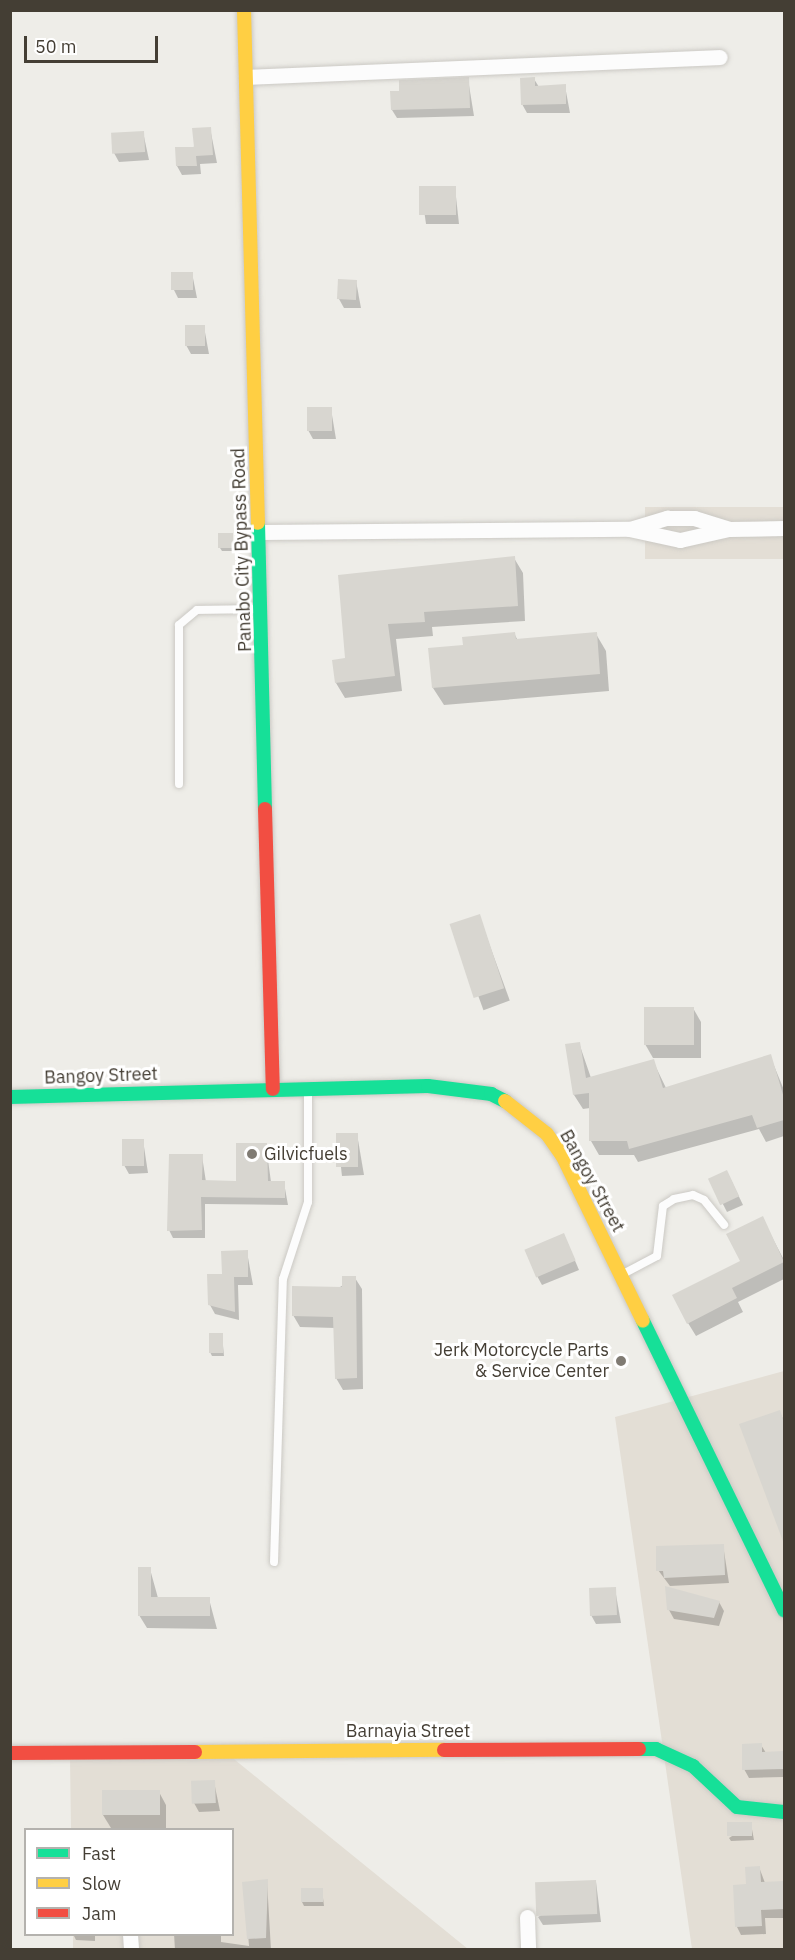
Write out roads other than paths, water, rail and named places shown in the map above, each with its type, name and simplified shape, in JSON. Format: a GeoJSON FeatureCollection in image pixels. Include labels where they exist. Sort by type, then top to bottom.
{"type":"FeatureCollection","features":[{"type":"Feature","properties":{"kind":"street","name":"Panabo City Bypass Road"},"geometry":{"type":"LineString","coordinates":[[244,10],[260,532],[273,1089]]}},
{"type":"Feature","properties":{"kind":"street"},"geometry":{"type":"LineString","coordinates":[[246,77],[720,57]]}},
{"type":"Feature","properties":{"kind":"street"},"geometry":{"type":"LineString","coordinates":[[629,529],[667,518],[694,518],[729,529]]}},
{"type":"Feature","properties":{"kind":"street"},"geometry":{"type":"LineString","coordinates":[[260,532],[629,529],[680,540],[729,529],[784,528]]}},
{"type":"Feature","properties":{"kind":"street","name":"Bangoy Street"},"geometry":{"type":"LineString","coordinates":[[10,1097],[428,1086],[491,1094],[511,1104],[547,1134],[563,1157],[784,1609]]}},
{"type":"Feature","properties":{"kind":"street","name":"Barnayia Street"},"geometry":{"type":"LineString","coordinates":[[10,1752],[656,1749],[693,1766],[736,1807],[784,1812]]}},
{"type":"Feature","properties":{"kind":"street"},"geometry":{"type":"LineString","coordinates":[[527,1917],[528,1950]]}},
{"type":"Feature","properties":{"kind":"lane"},"geometry":{"type":"LineString","coordinates":[[179,784],[179,625],[197,610],[262,609]]}},
{"type":"Feature","properties":{"kind":"lane"},"geometry":{"type":"LineString","coordinates":[[274,1562],[283,1280],[308,1202],[308,1089]]}},
{"type":"Feature","properties":{"kind":"lane"},"geometry":{"type":"LineString","coordinates":[[621,1275],[657,1256],[663,1206],[674,1199],[693,1195],[704,1200],[724,1225]]}},
{"type":"Feature","properties":{"kind":"place","name":"Gilvicfuels"},"geometry":{"type":"Point","coordinates":[252,1154]}},
{"type":"Feature","properties":{"kind":"place","name":"Jerk Motorcycle Parts & Service Center"},"geometry":{"type":"Point","coordinates":[621,1361]}}]}
